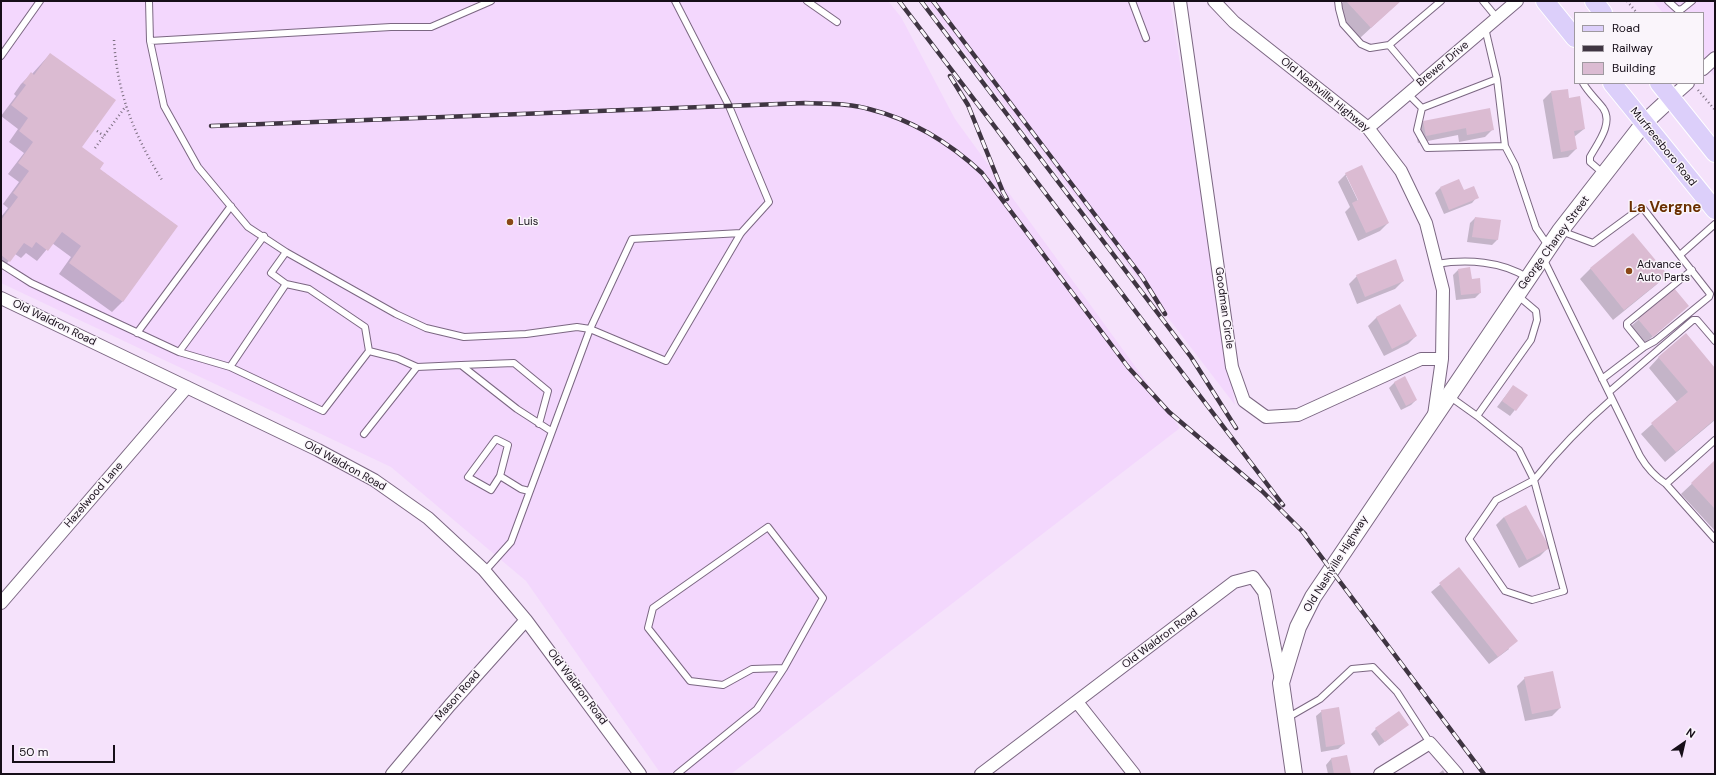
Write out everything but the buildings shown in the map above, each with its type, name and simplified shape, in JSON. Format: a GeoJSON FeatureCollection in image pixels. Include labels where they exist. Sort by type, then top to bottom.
{"type":"FeatureCollection","features":[{"type":"Feature","properties":{"kind":"main road"},"geometry":{"type":"LineString","coordinates":[[1545,1],[1574,37]]}},
{"type":"Feature","properties":{"kind":"main road"},"geometry":{"type":"LineString","coordinates":[[1594,1],[1602,12]]}},
{"type":"Feature","properties":{"kind":"main road","name":"Murfreesboro Road"},"geometry":{"type":"LineString","coordinates":[[1613,84],[1715,210]]}},
{"type":"Feature","properties":{"kind":"main road"},"geometry":{"type":"LineString","coordinates":[[1660,84],[1715,152]]}},
{"type":"Feature","properties":{"kind":"main road","name":"George Chaney Street"},"geometry":{"type":"LineString","coordinates":[[1449,396],[1560,231],[1644,123],[1671,98]]}},
{"type":"Feature","properties":{"kind":"main road","name":"Old Nashville Highway"},"geometry":{"type":"LineString","coordinates":[[1294,774],[1281,684],[1298,627],[1313,597],[1434,416],[1449,396]]}},
{"type":"Feature","properties":{"kind":"street","name":"Goodman Circle"},"geometry":{"type":"LineString","coordinates":[[1180,1],[1232,367],[1244,401],[1266,417],[1298,415],[1421,359],[1442,359]]}},
{"type":"Feature","properties":{"kind":"street","name":"Old Nashville Highway"},"geometry":{"type":"LineString","coordinates":[[1214,1],[1234,22],[1368,128],[1401,171],[1426,223],[1443,290],[1442,359],[1434,416]]}},
{"type":"Feature","properties":{"kind":"street","name":"Brewer Drive"},"geometry":{"type":"LineString","coordinates":[[1368,128],[1517,1]]}},
{"type":"Feature","properties":{"kind":"street"},"geometry":{"type":"LineString","coordinates":[[1704,68],[1715,58]]}},
{"type":"Feature","properties":{"kind":"street"},"geometry":{"type":"LineString","coordinates":[[1671,98],[1692,86]]}},
{"type":"Feature","properties":{"kind":"street","name":"Old Waldron Road"},"geometry":{"type":"LineString","coordinates":[[1,298],[318,450],[374,480],[428,518],[485,571],[526,620],[640,774]]}},
{"type":"Feature","properties":{"kind":"street","name":"Hazelwood Lane"},"geometry":{"type":"LineString","coordinates":[[1,604],[187,387]]}},
{"type":"Feature","properties":{"kind":"street","name":"Old Waldron Road"},"geometry":{"type":"LineString","coordinates":[[981,774],[1234,582],[1253,577],[1264,592],[1281,684]]}},
{"type":"Feature","properties":{"kind":"street","name":"Mason Road"},"geometry":{"type":"LineString","coordinates":[[392,774],[450,704],[526,620]]}},
{"type":"Feature","properties":{"kind":"street"},"geometry":{"type":"LineString","coordinates":[[1077,702],[1134,774]]}},
{"type":"Feature","properties":{"kind":"street"},"geometry":{"type":"LineString","coordinates":[[1380,774],[1430,743],[1457,774]]}},
{"type":"Feature","properties":{"kind":"lane"},"geometry":{"type":"LineString","coordinates":[[1,56],[40,1]]}},
{"type":"Feature","properties":{"kind":"lane"},"geometry":{"type":"LineString","coordinates":[[149,1],[150,41],[164,106],[198,167],[248,227],[264,236],[286,252],[396,314],[426,328],[464,337],[526,334],[577,327],[590,329],[666,361],[741,233],[769,202],[729,106],[675,1]]}},
{"type":"Feature","properties":{"kind":"lane"},"geometry":{"type":"LineString","coordinates":[[150,41],[391,27],[431,28],[491,1]]}},
{"type":"Feature","properties":{"kind":"lane"},"geometry":{"type":"LineString","coordinates":[[807,1],[837,22]]}},
{"type":"Feature","properties":{"kind":"lane"},"geometry":{"type":"LineString","coordinates":[[1132,1],[1146,38]]}},
{"type":"Feature","properties":{"kind":"lane"},"geometry":{"type":"LineString","coordinates":[[1338,1],[1343,24],[1361,44],[1370,48],[1389,45],[1441,1]]}},
{"type":"Feature","properties":{"kind":"lane"},"geometry":{"type":"LineString","coordinates":[[1483,1],[1497,18]]}},
{"type":"Feature","properties":{"kind":"lane"},"geometry":{"type":"LineString","coordinates":[[1668,1],[1678,10],[1682,9],[1692,1]]}},
{"type":"Feature","properties":{"kind":"lane"},"geometry":{"type":"LineString","coordinates":[[1485,28],[1497,79],[1505,146],[1515,165],[1536,228],[1602,379],[1646,466],[1654,475],[1666,484],[1715,539]]}},
{"type":"Feature","properties":{"kind":"lane"},"geometry":{"type":"LineString","coordinates":[[1389,45],[1421,83]]}},
{"type":"Feature","properties":{"kind":"lane"},"geometry":{"type":"LineString","coordinates":[[1422,108],[1497,79]]}},
{"type":"Feature","properties":{"kind":"lane"},"geometry":{"type":"LineString","coordinates":[[1584,84],[1604,110],[1607,119],[1606,127],[1590,157],[1590,162],[1604,174]]}},
{"type":"Feature","properties":{"kind":"lane"},"geometry":{"type":"LineString","coordinates":[[1408,94],[1422,108]]}},
{"type":"Feature","properties":{"kind":"lane"},"geometry":{"type":"LineString","coordinates":[[1422,108],[1417,130],[1427,148],[1505,146]]}},
{"type":"Feature","properties":{"kind":"lane"},"geometry":{"type":"LineString","coordinates":[[137,332],[231,206]]}},
{"type":"Feature","properties":{"kind":"lane"},"geometry":{"type":"LineString","coordinates":[[1560,231],[1593,243],[1642,207],[1692,270],[1710,296],[1655,342],[1644,347],[1602,379]]}},
{"type":"Feature","properties":{"kind":"lane"},"geometry":{"type":"LineString","coordinates":[[1680,255],[1715,224]]}},
{"type":"Feature","properties":{"kind":"lane"},"geometry":{"type":"LineString","coordinates":[[485,571],[511,542],[590,329],[632,239],[741,233]]}},
{"type":"Feature","properties":{"kind":"lane"},"geometry":{"type":"LineString","coordinates":[[179,352],[264,236]]}},
{"type":"Feature","properties":{"kind":"lane"},"geometry":{"type":"LineString","coordinates":[[1,264],[31,283],[179,352],[230,367],[323,411],[369,351],[365,327],[309,289],[286,284],[271,273],[286,252]]}},
{"type":"Feature","properties":{"kind":"lane"},"geometry":{"type":"LineString","coordinates":[[1436,264],[1455,261],[1494,265],[1516,270],[1528,278]]}},
{"type":"Feature","properties":{"kind":"lane"},"geometry":{"type":"LineString","coordinates":[[1644,347],[1627,326],[1628,323],[1692,270]]}},
{"type":"Feature","properties":{"kind":"lane"},"geometry":{"type":"LineString","coordinates":[[230,367],[286,284]]}},
{"type":"Feature","properties":{"kind":"lane"},"geometry":{"type":"LineString","coordinates":[[1477,416],[1531,340],[1537,320],[1536,311],[1516,295]]}},
{"type":"Feature","properties":{"kind":"lane"},"geometry":{"type":"LineString","coordinates":[[1609,392],[1693,320],[1697,320],[1715,342]]}},
{"type":"Feature","properties":{"kind":"lane"},"geometry":{"type":"LineString","coordinates":[[369,351],[397,358],[417,367],[514,363],[548,391],[539,424]]}},
{"type":"Feature","properties":{"kind":"lane"},"geometry":{"type":"LineString","coordinates":[[461,365],[518,409],[552,431]]}},
{"type":"Feature","properties":{"kind":"lane"},"geometry":{"type":"LineString","coordinates":[[364,434],[417,367]]}},
{"type":"Feature","properties":{"kind":"lane"},"geometry":{"type":"LineString","coordinates":[[1449,396],[1477,416],[1519,450],[1534,480],[1564,591],[1532,600],[1505,591],[1469,539],[1496,500],[1534,480],[1558,450],[1592,416],[1612,399]]}},
{"type":"Feature","properties":{"kind":"lane"},"geometry":{"type":"LineString","coordinates":[[496,439],[508,446],[500,476],[491,490],[468,477],[496,439]]}},
{"type":"Feature","properties":{"kind":"lane"},"geometry":{"type":"LineString","coordinates":[[1666,484],[1715,440]]}},
{"type":"Feature","properties":{"kind":"lane"},"geometry":{"type":"LineString","coordinates":[[500,476],[521,489],[529,491]]}},
{"type":"Feature","properties":{"kind":"lane"},"geometry":{"type":"LineString","coordinates":[[677,774],[757,709],[784,668],[823,598],[768,527],[653,608],[648,628],[690,681],[723,685],[752,669],[784,668]]}},
{"type":"Feature","properties":{"kind":"lane"},"geometry":{"type":"LineString","coordinates":[[1286,719],[1320,699],[1352,669],[1373,667],[1397,692],[1430,743]]}},
{"type":"Feature","properties":{"kind":"path"},"geometry":{"type":"LineString","coordinates":[[1627,1],[1636,12]]}},
{"type":"Feature","properties":{"kind":"path"},"geometry":{"type":"LineString","coordinates":[[114,40],[118,76],[126,106],[149,158],[162,180]]}},
{"type":"Feature","properties":{"kind":"path"},"geometry":{"type":"LineString","coordinates":[[1692,86],[1715,110]]}},
{"type":"Feature","properties":{"kind":"path"},"geometry":{"type":"LineString","coordinates":[[96,148],[126,106]]}},
{"type":"Feature","properties":{"kind":"path"},"geometry":{"type":"LineString","coordinates":[[97,131],[104,136]]}},
{"type":"Feature","properties":{"kind":"shaded area"},"geometry":{"type":"Polygon","coordinates":[[[1,1],[888,1],[901,17],[955,119],[1180,428],[731,774],[661,774],[526,581],[391,467],[1,283],[1,1]]]}},
{"type":"Feature","properties":{"kind":"shaded area"},"geometry":{"type":"Polygon","coordinates":[[[925,1],[1170,1],[1235,405],[925,1]]]}},
{"type":"Feature","properties":{"kind":"shaded area"},"geometry":{"type":"Polygon","coordinates":[[[1653,1],[1715,1],[1715,77],[1704,63],[1704,12],[1662,12],[1653,1]]]}},
{"type":"Feature","properties":{"kind":"railway"},"geometry":{"type":"LineString","coordinates":[[899,1],[1283,505]]}},
{"type":"Feature","properties":{"kind":"railway"},"geometry":{"type":"LineString","coordinates":[[921,1],[1191,357],[1236,428]]}},
{"type":"Feature","properties":{"kind":"railway"},"geometry":{"type":"LineString","coordinates":[[933,1],[1142,277],[1165,314]]}},
{"type":"Feature","properties":{"kind":"railway"},"geometry":{"type":"LineString","coordinates":[[950,76],[968,105],[1007,199]]}},
{"type":"Feature","properties":{"kind":"railway"},"geometry":{"type":"LineString","coordinates":[[211,126],[805,103],[838,104],[861,107],[901,119],[944,142],[982,173],[1128,367],[1169,412],[1262,491],[1305,534]]}},
{"type":"Feature","properties":{"kind":"railway"},"geometry":{"type":"LineString","coordinates":[[1302,531],[1484,774]]}},
{"type":"Feature","properties":{"kind":"place","name":"Luis"},"geometry":{"type":"Point","coordinates":[510,222]}},
{"type":"Feature","properties":{"kind":"place","name":"Advance Auto Parts"},"geometry":{"type":"Point","coordinates":[1629,271]}},
{"type":"Feature","properties":{"kind":"district","name":"La Vergne"},"geometry":{"type":"Point","coordinates":[1665,208]}}]}
